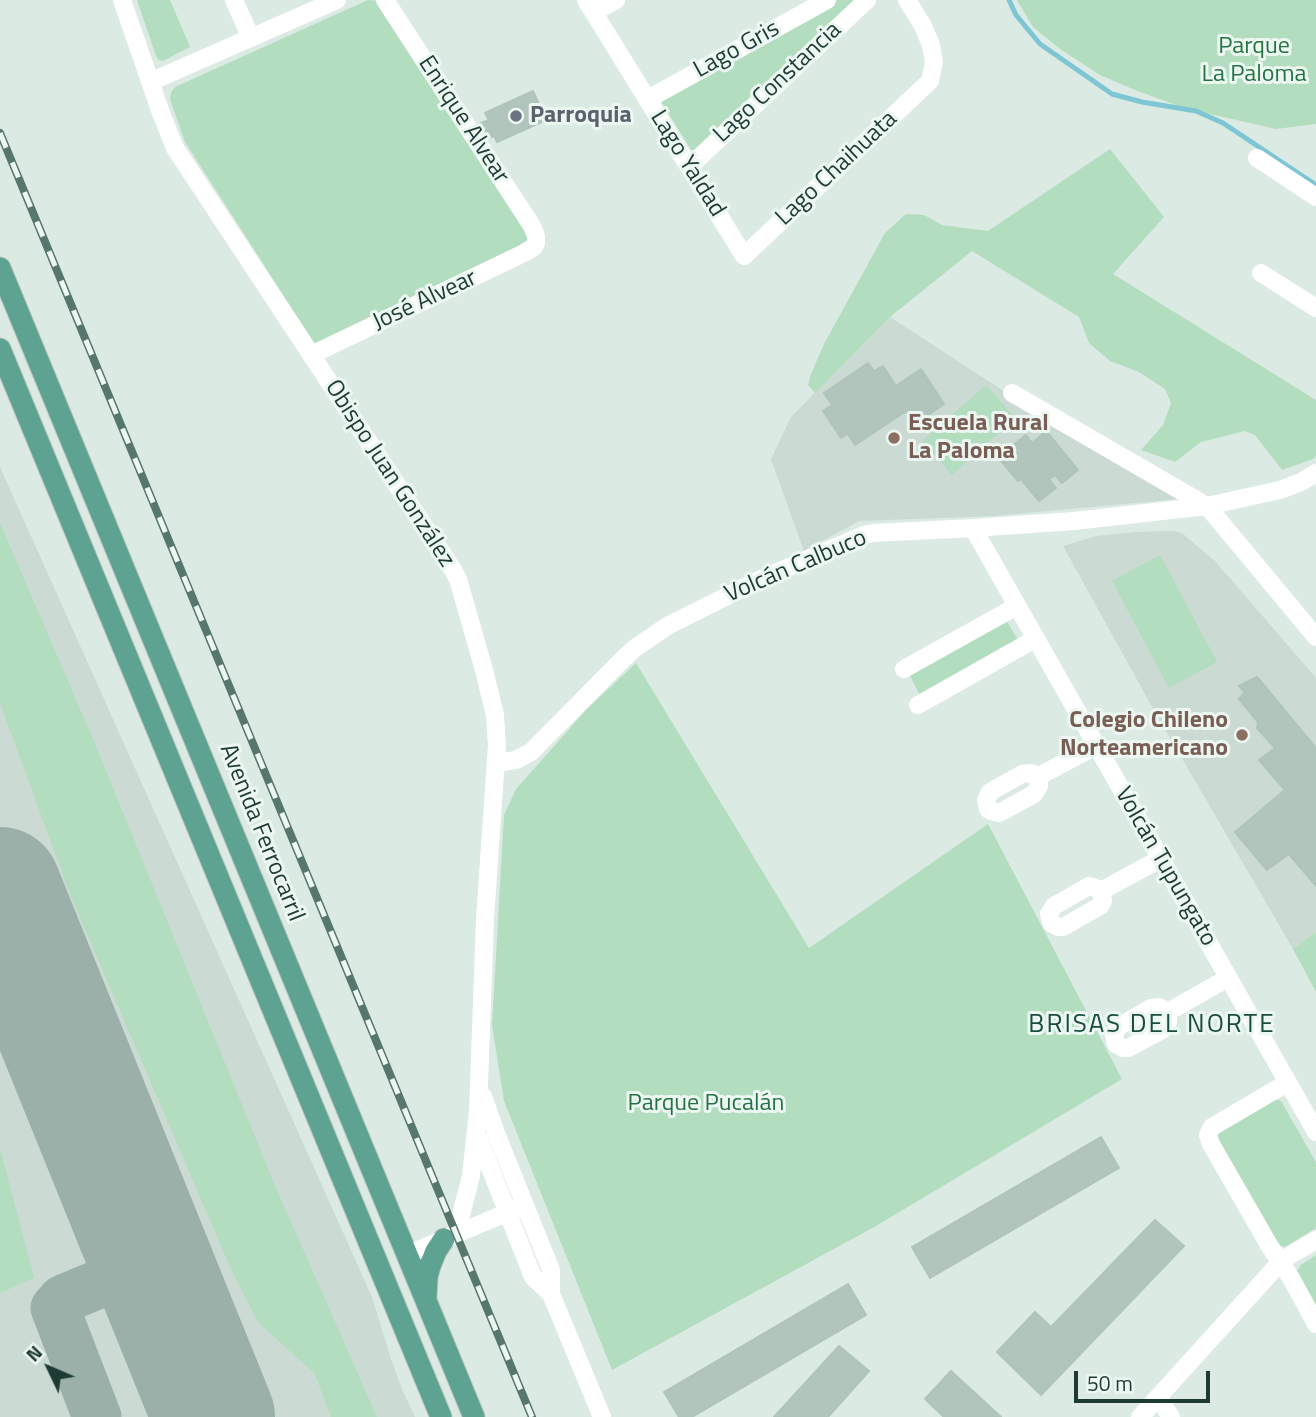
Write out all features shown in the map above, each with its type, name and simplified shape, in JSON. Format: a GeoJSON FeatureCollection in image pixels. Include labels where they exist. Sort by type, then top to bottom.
{"type":"FeatureCollection","features":[{"type":"Feature","properties":{"kind":"main road","name":"Avenida Ferrocarril"},"geometry":{"type":"LineString","coordinates":[[0,268],[474,1417]]}},
{"type":"Feature","properties":{"kind":"main road"},"geometry":{"type":"LineString","coordinates":[[0,349],[441,1417]]}},
{"type":"Feature","properties":{"kind":"main road"},"geometry":{"type":"LineString","coordinates":[[426,1300],[430,1266],[436,1251],[450,1237]]}},
{"type":"Feature","properties":{"kind":"main road"},"geometry":{"type":"LineString","coordinates":[[378,1266],[407,1255]]}},
{"type":"Feature","properties":{"kind":"street","name":"Obispo Juan González"},"geometry":{"type":"LineString","coordinates":[[122,0],[161,113],[178,153],[458,579],[484,670],[495,715],[497,738],[476,1131],[471,1177],[450,1237]]}},
{"type":"Feature","properties":{"kind":"street"},"geometry":{"type":"LineString","coordinates":[[234,0],[251,38]]}},
{"type":"Feature","properties":{"kind":"street"},"geometry":{"type":"LineString","coordinates":[[150,82],[337,0]]}},
{"type":"Feature","properties":{"kind":"street","name":"Enrique Alvear"},"geometry":{"type":"LineString","coordinates":[[385,0],[532,226],[536,243]]}},
{"type":"Feature","properties":{"kind":"street"},"geometry":{"type":"LineString","coordinates":[[590,6],[616,0]]}},
{"type":"Feature","properties":{"kind":"street","name":"Lago Gris"},"geometry":{"type":"LineString","coordinates":[[648,99],[827,0]]}},
{"type":"Feature","properties":{"kind":"street","name":"Lago Constancia"},"geometry":{"type":"LineString","coordinates":[[689,167],[867,0]]}},
{"type":"Feature","properties":{"kind":"street","name":"Lago Chaihuata"},"geometry":{"type":"LineString","coordinates":[[744,256],[930,81],[934,62],[931,45],[907,0]]}},
{"type":"Feature","properties":{"kind":"street","name":"Lago Yaldad"},"geometry":{"type":"LineString","coordinates":[[590,6],[744,256]]}},
{"type":"Feature","properties":{"kind":"street"},"geometry":{"type":"LineString","coordinates":[[1257,158],[1316,197]]}},
{"type":"Feature","properties":{"kind":"street","name":"José Alvear"},"geometry":{"type":"LineString","coordinates":[[311,355],[524,254],[536,243]]}},
{"type":"Feature","properties":{"kind":"street"},"geometry":{"type":"LineString","coordinates":[[1261,272],[1316,308]]}},
{"type":"Feature","properties":{"kind":"street"},"geometry":{"type":"LineString","coordinates":[[1012,393],[1207,506],[1316,637]]}},
{"type":"Feature","properties":{"kind":"street","name":"Volcán Calbuco"},"geometry":{"type":"LineString","coordinates":[[496,763],[516,760],[531,752],[624,658],[669,625],[821,552],[873,533],[1073,521],[1207,506],[1280,490],[1316,473]]}},
{"type":"Feature","properties":{"kind":"street","name":"Volcán Tupungato"},"geometry":{"type":"LineString","coordinates":[[973,528],[1316,1132]]}},
{"type":"Feature","properties":{"kind":"street"},"geometry":{"type":"LineString","coordinates":[[904,669],[1017,606]]}},
{"type":"Feature","properties":{"kind":"street"},"geometry":{"type":"LineString","coordinates":[[918,705],[1035,639]]}},
{"type":"Feature","properties":{"kind":"street"},"geometry":{"type":"LineString","coordinates":[[1037,777],[1096,746]]}},
{"type":"Feature","properties":{"kind":"street"},"geometry":{"type":"LineString","coordinates":[[1101,891],[1160,859]]}},
{"type":"Feature","properties":{"kind":"street"},"geometry":{"type":"LineString","coordinates":[[1167,1013],[1228,978]]}},
{"type":"Feature","properties":{"kind":"street","name":"Obispo Juan González"},"geometry":{"type":"LineString","coordinates":[[478,1079],[488,1113],[551,1270],[551,1294]]}},
{"type":"Feature","properties":{"kind":"street"},"geometry":{"type":"LineString","coordinates":[[1287,1083],[1212,1127],[1208,1135],[1278,1265],[1316,1324]]}},
{"type":"Feature","properties":{"kind":"street","name":"Obispo Juan González"},"geometry":{"type":"LineString","coordinates":[[476,1131],[533,1277],[551,1294]]}},
{"type":"Feature","properties":{"kind":"street"},"geometry":{"type":"LineString","coordinates":[[407,1255],[525,1206]]}},
{"type":"Feature","properties":{"kind":"street"},"geometry":{"type":"LineString","coordinates":[[1140,1417],[1278,1265],[1316,1240]]}},
{"type":"Feature","properties":{"kind":"street"},"geometry":{"type":"LineString","coordinates":[[551,1294],[602,1417]]}},
{"type":"Feature","properties":{"kind":"street"},"geometry":{"type":"LineString","coordinates":[[1158,1397],[1171,1417]]}},
{"type":"Feature","properties":{"kind":"shaded area","name":"Escuela Rural La Paloma"},"geometry":{"type":"Polygon","coordinates":[[[890,317],[1036,412],[1179,499],[994,516],[859,521],[804,551],[771,459],[791,417],[890,317]]]}},
{"type":"Feature","properties":{"kind":"shaded area"},"geometry":{"type":"Polygon","coordinates":[[[0,467],[372,1297],[391,1359],[415,1417],[0,1417],[0,467]]]}},
{"type":"Feature","properties":{"kind":"shaded area","name":"Colegio Chileno Norteamericano"},"geometry":{"type":"Polygon","coordinates":[[[1173,531],[1182,533],[1215,561],[1316,678],[1316,932],[1293,949],[1156,714],[1063,546],[1096,536],[1173,531]]]}},
{"type":"Feature","properties":{"kind":"green space"},"geometry":{"type":"Polygon","coordinates":[[[137,0],[170,0],[190,47],[163,61],[159,60],[137,0]]]}},
{"type":"Feature","properties":{"kind":"green space"},"geometry":{"type":"Polygon","coordinates":[[[368,0],[380,1],[530,235],[530,242],[324,343],[314,343],[185,142],[170,99],[171,92],[175,87],[368,0]]]}},
{"type":"Feature","properties":{"kind":"green space"},"geometry":{"type":"Polygon","coordinates":[[[836,0],[856,0],[693,153],[659,98],[836,0]]]}},
{"type":"Feature","properties":{"kind":"green space","name":"Parque La Paloma"},"geometry":{"type":"Polygon","coordinates":[[[1017,0],[1316,0],[1316,124],[1276,129],[1184,108],[1135,90],[1100,75],[1060,49],[1033,27],[1017,0]]]}},
{"type":"Feature","properties":{"kind":"green space"},"geometry":{"type":"Polygon","coordinates":[[[1110,149],[1164,217],[1113,274],[1316,400],[1316,456],[1313,459],[1282,470],[1255,435],[1245,431],[1201,442],[1175,462],[1141,450],[1163,425],[1171,403],[1165,389],[1139,372],[1110,361],[1089,343],[1079,317],[972,251],[890,317],[815,393],[808,385],[824,344],[885,233],[906,214],[924,215],[942,225],[988,231],[1110,149]]]}},
{"type":"Feature","properties":{"kind":"green space"},"geometry":{"type":"Polygon","coordinates":[[[986,385],[1015,418],[952,475],[922,441],[986,385]]]}},
{"type":"Feature","properties":{"kind":"green space"},"geometry":{"type":"Polygon","coordinates":[[[0,523],[93,739],[275,1186],[377,1417],[331,1417],[315,1374],[258,1322],[231,1269],[70,894],[0,703],[0,523]]]}},
{"type":"Feature","properties":{"kind":"green space"},"geometry":{"type":"Polygon","coordinates":[[[1160,555],[1217,662],[1169,688],[1112,581],[1160,555]]]}},
{"type":"Feature","properties":{"kind":"green space"},"geometry":{"type":"Polygon","coordinates":[[[1006,620],[1018,640],[921,697],[909,674],[1006,620]]]}},
{"type":"Feature","properties":{"kind":"green space","name":"Parque Pucalán"},"geometry":{"type":"Polygon","coordinates":[[[636,663],[809,948],[988,824],[1122,1079],[876,1226],[612,1370],[504,1101],[492,1025],[504,815],[516,789],[587,709],[636,663]]]}},
{"type":"Feature","properties":{"kind":"green space"},"geometry":{"type":"Polygon","coordinates":[[[1316,932],[1316,992],[1293,949],[1316,932]]]}},
{"type":"Feature","properties":{"kind":"green space"},"geometry":{"type":"Polygon","coordinates":[[[1274,1099],[1281,1101],[1316,1162],[1316,1228],[1285,1247],[1278,1245],[1217,1142],[1220,1131],[1274,1099]]]}},
{"type":"Feature","properties":{"kind":"green space"},"geometry":{"type":"Polygon","coordinates":[[[0,1148],[34,1278],[0,1293],[0,1148]]]}},
{"type":"Feature","properties":{"kind":"green space"},"geometry":{"type":"Polygon","coordinates":[[[1316,1255],[1316,1313],[1296,1272],[1316,1255]]]}},
{"type":"Feature","properties":{"kind":"building","name":"Parroquia"},"geometry":{"type":"Polygon","coordinates":[[[533,91],[546,120],[497,142],[494,136],[488,138],[481,123],[489,120],[485,113],[533,91]]]}},
{"type":"Feature","properties":{"kind":"building"},"geometry":{"type":"Polygon","coordinates":[[[868,363],[874,371],[883,366],[896,386],[921,369],[944,404],[914,425],[906,411],[855,445],[848,434],[841,438],[823,411],[832,405],[824,393],[868,363]]]}},
{"type":"Feature","properties":{"kind":"building"},"geometry":{"type":"Polygon","coordinates":[[[1046,431],[1078,470],[1062,483],[1055,475],[1049,479],[1056,488],[1039,501],[998,457],[1026,435],[1032,443],[1046,431]]]}},
{"type":"Feature","properties":{"kind":"building"},"geometry":{"type":"Polygon","coordinates":[[[1257,677],[1316,748],[1316,886],[1289,854],[1267,870],[1235,832],[1285,790],[1259,760],[1275,748],[1257,728],[1258,722],[1239,699],[1245,692],[1239,686],[1257,677]]]}},
{"type":"Feature","properties":{"kind":"building"},"geometry":{"type":"Polygon","coordinates":[[[1101,1137],[1119,1168],[930,1278],[912,1247],[1101,1137]]]}},
{"type":"Feature","properties":{"kind":"building"},"geometry":{"type":"Polygon","coordinates":[[[1155,1220],[1184,1246],[1041,1395],[997,1352],[1035,1312],[1051,1327],[1155,1220]]]}},
{"type":"Feature","properties":{"kind":"building"},"geometry":{"type":"Polygon","coordinates":[[[848,1284],[866,1315],[692,1417],[679,1417],[664,1392],[848,1284]]]}},
{"type":"Feature","properties":{"kind":"building"},"geometry":{"type":"Polygon","coordinates":[[[839,1346],[869,1371],[828,1417],[774,1417],[839,1346]]]}},
{"type":"Feature","properties":{"kind":"building"},"geometry":{"type":"Polygon","coordinates":[[[951,1371],[1001,1417],[944,1417],[925,1399],[951,1371]]]}},
{"type":"Feature","properties":{"kind":"waterway"},"geometry":{"type":"LineString","coordinates":[[1009,0],[1016,15],[1040,44],[1112,94],[1196,111],[1223,123],[1316,185]]}},
{"type":"Feature","properties":{"kind":"taxiway"},"geometry":{"type":"LineString","coordinates":[[97,1417],[55,1308],[63,1299],[152,1262]]}},
{"type":"Feature","properties":{"kind":"runway"},"geometry":{"type":"LineString","coordinates":[[0,888],[214,1417]]}},
{"type":"Feature","properties":{"kind":"railway"},"geometry":{"type":"LineString","coordinates":[[0,133],[532,1417]]}},
{"type":"Feature","properties":{"kind":"place","name":"Parroquia"},"geometry":{"type":"Point","coordinates":[516,116]}},
{"type":"Feature","properties":{"kind":"place","name":"Escuela Rural La Paloma"},"geometry":{"type":"Point","coordinates":[894,438]}},
{"type":"Feature","properties":{"kind":"place","name":"Colegio Chileno Norteamericano"},"geometry":{"type":"Point","coordinates":[1242,735]}},
{"type":"Feature","properties":{"kind":"district","name":"BRISAS DEL NORTE"},"geometry":{"type":"Point","coordinates":[1152,1026]}}]}
